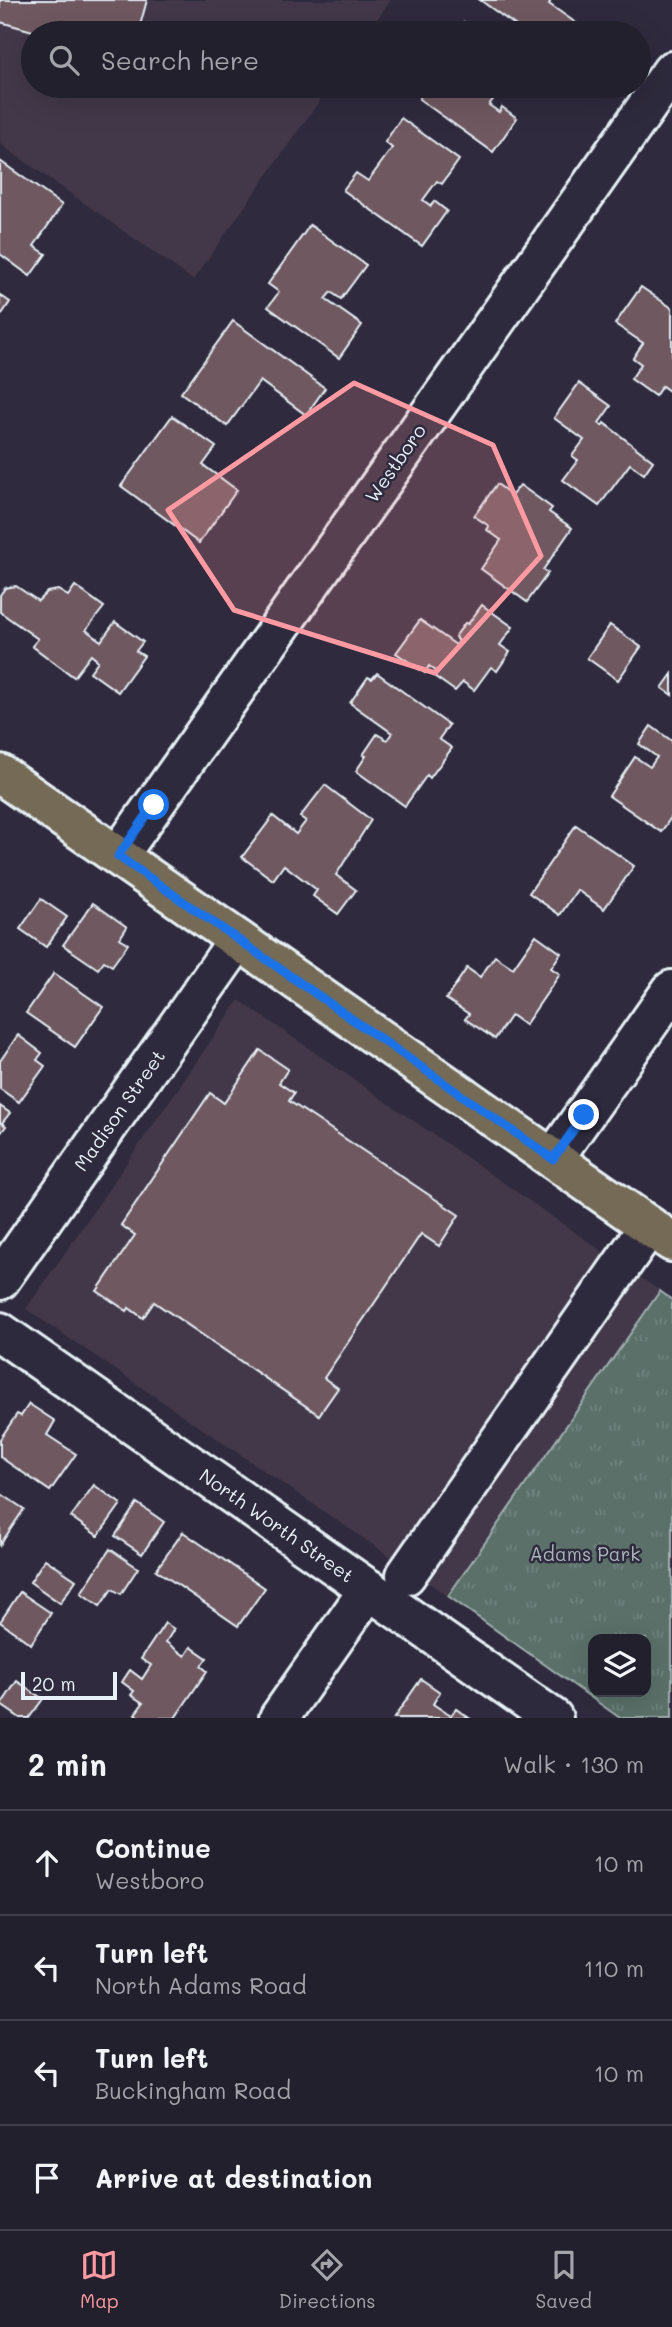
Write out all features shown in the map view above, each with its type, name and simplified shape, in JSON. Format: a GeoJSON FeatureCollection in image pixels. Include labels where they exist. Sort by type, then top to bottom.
{"type":"FeatureCollection","features":[{"type":"Feature","properties":{"kind":"main road"},"geometry":{"type":"LineString","coordinates":[[0,774],[661,1234]]}},
{"type":"Feature","properties":{"kind":"street","name":"Westboro"},"geometry":{"type":"LineString","coordinates":[[118,856],[672,71]]}},
{"type":"Feature","properties":{"kind":"street","name":"Madison Street"},"geometry":{"type":"LineString","coordinates":[[0,1279],[238,940]]}},
{"type":"Feature","properties":{"kind":"street"},"geometry":{"type":"LineString","coordinates":[[553,1159],[672,989]]}},
{"type":"Feature","properties":{"kind":"street"},"geometry":{"type":"LineString","coordinates":[[406,1575],[661,1234]]}},
{"type":"Feature","properties":{"kind":"street","name":"North Worth Street"},"geometry":{"type":"LineString","coordinates":[[0,1332],[553,1718]]}},
{"type":"Feature","properties":{"kind":"street"},"geometry":{"type":"LineString","coordinates":[[279,1718],[369,1589]]}},
{"type":"Feature","properties":{"kind":"highlighted area"},"geometry":{"type":"Polygon","coordinates":[[[354,383],[493,445],[541,556],[435,673],[234,610],[168,510],[354,383]]]}},
{"type":"Feature","properties":{"kind":"shaded area"},"geometry":{"type":"Polygon","coordinates":[[[0,0],[391,0],[376,21],[21,21],[21,98],[322,98],[193,280],[0,144],[0,0]]]}},
{"type":"Feature","properties":{"kind":"shaded area"},"geometry":{"type":"Polygon","coordinates":[[[239,1000],[660,1291],[448,1596],[26,1309],[239,1000]]]}},
{"type":"Feature","properties":{"kind":"green space","name":"Adams Park"},"geometry":{"type":"Polygon","coordinates":[[[660,1291],[672,1300],[672,1718],[620,1718],[590,1697],[651,1697],[651,1634],[588,1634],[588,1695],[448,1596],[660,1291]]]}},
{"type":"Feature","properties":{"kind":"building"},"geometry":{"type":"Polygon","coordinates":[[[0,0],[147,0],[141,21],[21,21],[21,28],[0,22],[0,0]]]}},
{"type":"Feature","properties":{"kind":"building"},"geometry":{"type":"Polygon","coordinates":[[[480,0],[551,0],[549,4],[573,21],[509,21],[480,0]]]}},
{"type":"Feature","properties":{"kind":"building"},"geometry":{"type":"Polygon","coordinates":[[[494,98],[489,105],[499,112],[502,107],[517,118],[493,152],[419,99],[494,98]]]}},
{"type":"Feature","properties":{"kind":"building"},"geometry":{"type":"Polygon","coordinates":[[[401,118],[459,160],[442,184],[437,181],[423,200],[431,206],[434,201],[447,211],[422,246],[343,190],[356,173],[368,181],[392,148],[385,142],[401,118]]]}},
{"type":"Feature","properties":{"kind":"building"},"geometry":{"type":"Polygon","coordinates":[[[0,161],[62,205],[34,246],[46,254],[30,276],[0,254],[0,161]]]}},
{"type":"Feature","properties":{"kind":"building"},"geometry":{"type":"Polygon","coordinates":[[[310,225],[366,265],[341,299],[331,292],[325,299],[362,325],[339,358],[268,307],[279,292],[268,284],[310,225]]]}},
{"type":"Feature","properties":{"kind":"building"},"geometry":{"type":"Polygon","coordinates":[[[641,287],[672,308],[672,393],[662,386],[655,396],[631,379],[641,364],[633,358],[643,343],[615,324],[641,287]]]}},
{"type":"Feature","properties":{"kind":"building"},"geometry":{"type":"Polygon","coordinates":[[[0,295],[10,302],[0,317],[0,295]]]}},
{"type":"Feature","properties":{"kind":"building"},"geometry":{"type":"Polygon","coordinates":[[[233,321],[325,388],[306,415],[260,381],[227,426],[181,393],[233,321]]]}},
{"type":"Feature","properties":{"kind":"building"},"geometry":{"type":"Polygon","coordinates":[[[579,383],[611,406],[599,423],[602,426],[604,423],[653,461],[644,474],[630,464],[599,506],[563,480],[578,460],[572,456],[584,440],[554,418],[579,383]]]}},
{"type":"Feature","properties":{"kind":"building"},"geometry":{"type":"Polygon","coordinates":[[[172,416],[216,447],[203,465],[237,490],[199,543],[121,486],[172,416]]]}},
{"type":"Feature","properties":{"kind":"building"},"geometry":{"type":"Polygon","coordinates":[[[497,484],[512,495],[520,485],[552,508],[549,512],[572,528],[543,570],[548,573],[527,602],[481,569],[501,540],[487,530],[489,526],[474,516],[497,484]]]}},
{"type":"Feature","properties":{"kind":"building"},"geometry":{"type":"Polygon","coordinates":[[[16,586],[38,601],[47,592],[58,590],[68,596],[75,586],[104,607],[86,630],[101,641],[115,622],[143,642],[136,651],[144,656],[118,692],[90,672],[98,661],[91,655],[74,677],[32,646],[38,639],[0,612],[0,595],[5,588],[16,586]]]}},
{"type":"Feature","properties":{"kind":"building"},"geometry":{"type":"Polygon","coordinates":[[[482,605],[513,627],[500,645],[510,652],[497,671],[491,667],[474,690],[463,682],[455,691],[434,676],[437,672],[429,666],[425,673],[396,653],[420,620],[456,645],[459,641],[455,637],[482,605]]]}},
{"type":"Feature","properties":{"kind":"building"},"geometry":{"type":"Polygon","coordinates":[[[610,625],[641,647],[618,680],[587,658],[610,625]]]}},
{"type":"Feature","properties":{"kind":"building"},"geometry":{"type":"Polygon","coordinates":[[[377,673],[449,725],[439,739],[452,748],[430,778],[427,775],[405,806],[356,771],[377,734],[387,740],[392,733],[350,703],[368,677],[372,679],[377,673]]]}},
{"type":"Feature","properties":{"kind":"building"},"geometry":{"type":"Polygon","coordinates":[[[672,674],[672,695],[662,688],[672,674]]]}},
{"type":"Feature","properties":{"kind":"building"},"geometry":{"type":"Polygon","coordinates":[[[651,726],[672,741],[672,816],[661,832],[609,796],[635,757],[650,767],[657,757],[639,744],[651,726]]]}},
{"type":"Feature","properties":{"kind":"building"},"geometry":{"type":"Polygon","coordinates":[[[325,785],[371,820],[336,875],[356,890],[338,914],[313,896],[317,890],[284,865],[273,880],[242,857],[273,816],[296,834],[306,821],[300,817],[325,785]]]}},
{"type":"Feature","properties":{"kind":"building"},"geometry":{"type":"Polygon","coordinates":[[[576,825],[634,866],[604,909],[577,890],[560,915],[529,893],[576,825]]]}},
{"type":"Feature","properties":{"kind":"building"},"geometry":{"type":"Polygon","coordinates":[[[41,899],[67,917],[46,947],[20,929],[41,899]]]}},
{"type":"Feature","properties":{"kind":"building"},"geometry":{"type":"Polygon","coordinates":[[[93,903],[127,927],[120,938],[128,944],[112,966],[104,961],[98,969],[63,945],[93,903]]]}},
{"type":"Feature","properties":{"kind":"building"},"geometry":{"type":"Polygon","coordinates":[[[536,935],[561,953],[551,968],[560,974],[525,1025],[511,1015],[495,1039],[465,1019],[469,1014],[446,999],[467,968],[480,977],[495,956],[513,968],[536,935]]]}},
{"type":"Feature","properties":{"kind":"building"},"geometry":{"type":"Polygon","coordinates":[[[54,973],[103,1007],[75,1047],[26,1013],[54,973]]]}},
{"type":"Feature","properties":{"kind":"building"},"geometry":{"type":"Polygon","coordinates":[[[18,1035],[42,1053],[37,1060],[45,1066],[19,1102],[0,1089],[0,1061],[18,1035]]]}},
{"type":"Feature","properties":{"kind":"building"},"geometry":{"type":"Polygon","coordinates":[[[260,1050],[288,1069],[279,1083],[294,1093],[289,1101],[459,1215],[439,1246],[421,1234],[324,1378],[338,1388],[319,1415],[154,1302],[143,1318],[97,1291],[135,1235],[121,1225],[210,1093],[224,1103],[260,1050]]]}},
{"type":"Feature","properties":{"kind":"building"},"geometry":{"type":"Polygon","coordinates":[[[0,1106],[10,1113],[2,1123],[6,1126],[0,1134],[0,1106]]]}},
{"type":"Feature","properties":{"kind":"building"},"geometry":{"type":"Polygon","coordinates":[[[29,1404],[55,1421],[47,1435],[76,1454],[50,1491],[0,1457],[0,1439],[17,1414],[21,1416],[29,1404]]]}},
{"type":"Feature","properties":{"kind":"building"},"geometry":{"type":"Polygon","coordinates":[[[94,1485],[121,1504],[98,1536],[71,1517],[94,1485]]]}},
{"type":"Feature","properties":{"kind":"building"},"geometry":{"type":"Polygon","coordinates":[[[0,1493],[24,1509],[0,1545],[0,1493]]]}},
{"type":"Feature","properties":{"kind":"building"},"geometry":{"type":"Polygon","coordinates":[[[137,1503],[164,1522],[142,1554],[115,1536],[137,1503]]]}},
{"type":"Feature","properties":{"kind":"building"},"geometry":{"type":"Polygon","coordinates":[[[183,1532],[265,1588],[238,1626],[156,1570],[183,1532]]]}},
{"type":"Feature","properties":{"kind":"building"},"geometry":{"type":"Polygon","coordinates":[[[110,1549],[138,1568],[121,1594],[112,1589],[100,1606],[81,1593],[110,1549]]]}},
{"type":"Feature","properties":{"kind":"building"},"geometry":{"type":"Polygon","coordinates":[[[45,1559],[76,1580],[60,1603],[30,1582],[45,1559]]]}},
{"type":"Feature","properties":{"kind":"building"},"geometry":{"type":"Polygon","coordinates":[[[20,1592],[51,1613],[31,1644],[0,1622],[20,1592]]]}},
{"type":"Feature","properties":{"kind":"building"},"geometry":{"type":"Polygon","coordinates":[[[165,1623],[174,1629],[166,1642],[185,1656],[191,1647],[207,1658],[201,1666],[207,1671],[175,1718],[141,1718],[135,1714],[143,1703],[131,1695],[134,1691],[122,1682],[130,1670],[142,1679],[151,1665],[141,1659],[165,1623]]]}},
{"type":"Feature","properties":{"kind":"building"},"geometry":{"type":"Polygon","coordinates":[[[421,1679],[440,1692],[433,1704],[451,1716],[456,1709],[469,1718],[394,1718],[421,1679]]]}},
{"type":"Feature","properties":{"kind":"building"},"geometry":{"type":"Polygon","coordinates":[[[17,1681],[43,1699],[29,1718],[20,1718],[1,1705],[17,1681]]]}},
{"type":"Feature","properties":{"kind":"route"},"geometry":{"type":"LineString","coordinates":[[154,805],[118,856],[553,1159],[584,1115]]}}]}
